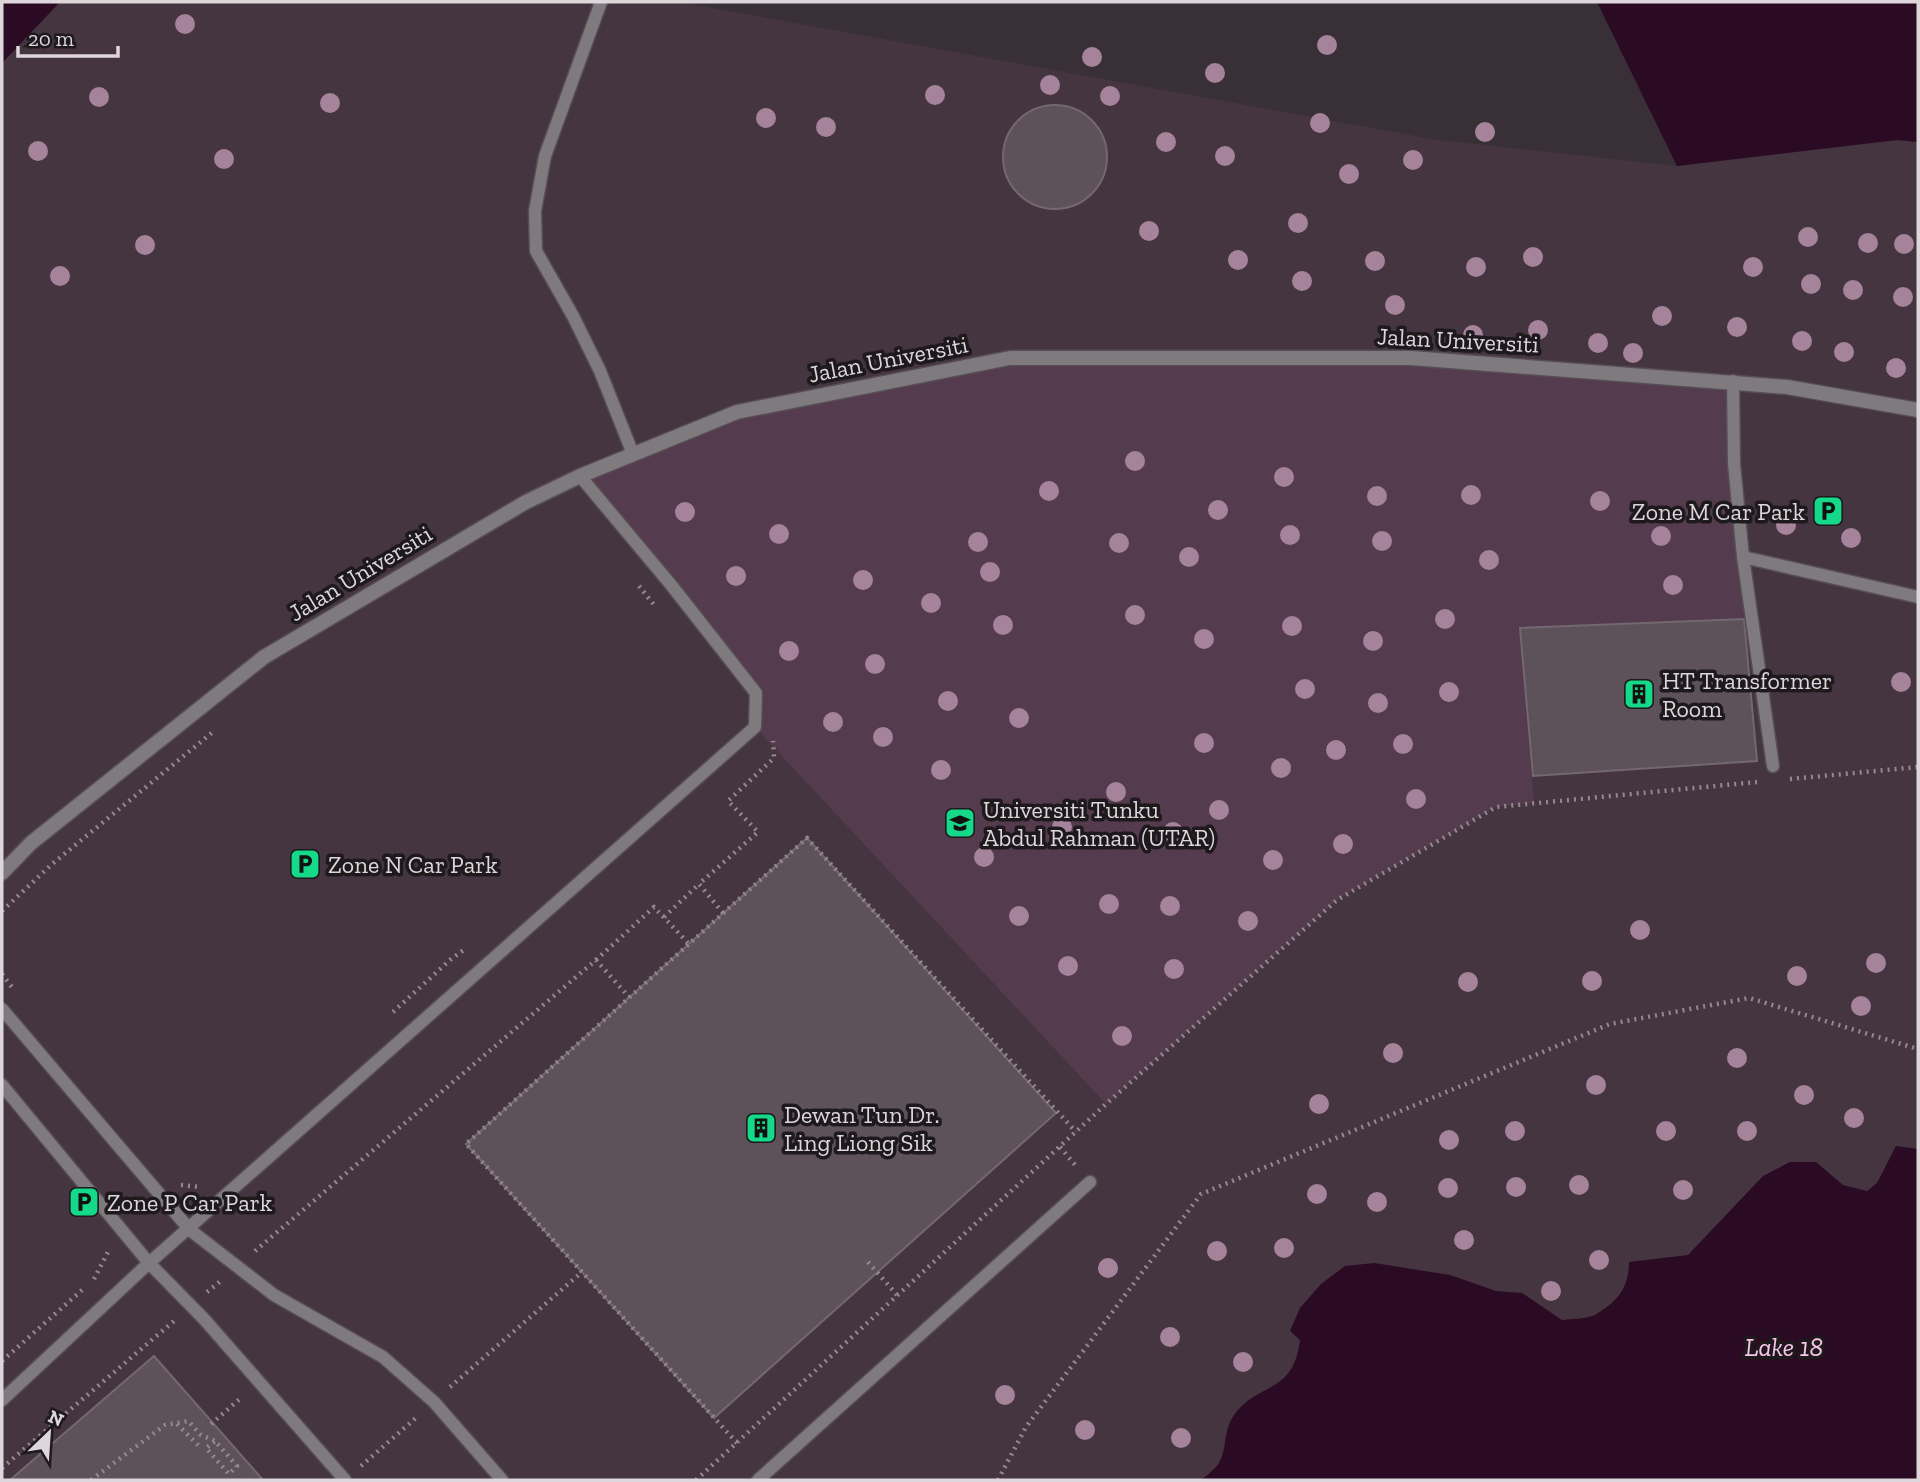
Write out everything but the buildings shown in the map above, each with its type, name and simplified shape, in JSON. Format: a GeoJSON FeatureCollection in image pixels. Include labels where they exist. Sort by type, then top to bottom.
{"type":"FeatureCollection","features":[{"type":"Feature","properties":{"kind":"street","name":"Jalan Universiti"},"geometry":{"type":"LineString","coordinates":[[2,873],[31,843],[264,657],[492,521],[580,476],[737,412],[1010,358],[1411,358],[1732,381],[1787,387],[1918,410]]}},
{"type":"Feature","properties":{"kind":"lane"},"geometry":{"type":"LineString","coordinates":[[601,2],[545,156],[535,211],[537,251],[600,371],[634,454]]}},
{"type":"Feature","properties":{"kind":"lane"},"geometry":{"type":"LineString","coordinates":[[1732,381],[1734,464],[1742,557],[1773,766]]}},
{"type":"Feature","properties":{"kind":"lane"},"geometry":{"type":"LineString","coordinates":[[2,1400],[149,1263],[190,1230],[755,727],[756,693],[580,476]]}},
{"type":"Feature","properties":{"kind":"lane"},"geometry":{"type":"LineString","coordinates":[[1742,557],[1918,597]]}},
{"type":"Feature","properties":{"kind":"lane"},"geometry":{"type":"LineString","coordinates":[[2,1009],[190,1230],[274,1295],[383,1357],[434,1402],[502,1480]]}},
{"type":"Feature","properties":{"kind":"lane"},"geometry":{"type":"LineString","coordinates":[[2,1085],[149,1263],[191,1306],[345,1480]]}},
{"type":"Feature","properties":{"kind":"lane"},"geometry":{"type":"LineString","coordinates":[[758,1480],[1090,1182]]}},
{"type":"Feature","properties":{"kind":"path"},"geometry":{"type":"LineString","coordinates":[[635,582],[661,612]]}},
{"type":"Feature","properties":{"kind":"path"},"geometry":{"type":"LineString","coordinates":[[2,911],[51,865],[220,726]]}},
{"type":"Feature","properties":{"kind":"path"},"geometry":{"type":"LineString","coordinates":[[664,917],[758,832],[729,801],[774,758],[773,735]]}},
{"type":"Feature","properties":{"kind":"path"},"geometry":{"type":"LineString","coordinates":[[1781,780],[1918,767]]}},
{"type":"Feature","properties":{"kind":"path"},"geometry":{"type":"LineString","coordinates":[[696,1480],[1076,1132],[1337,900],[1496,807],[1767,781]]}},
{"type":"Feature","properties":{"kind":"path"},"geometry":{"type":"LineString","coordinates":[[737,1443],[466,1144],[807,838],[1076,1132]]}},
{"type":"Feature","properties":{"kind":"path"},"geometry":{"type":"LineString","coordinates":[[699,884],[723,913]]}},
{"type":"Feature","properties":{"kind":"path"},"geometry":{"type":"LineString","coordinates":[[2,1468],[596,960],[654,907],[689,944]]}},
{"type":"Feature","properties":{"kind":"path"},"geometry":{"type":"LineString","coordinates":[[390,1016],[473,942]]}},
{"type":"Feature","properties":{"kind":"path"},"geometry":{"type":"LineString","coordinates":[[596,960],[629,997]]}},
{"type":"Feature","properties":{"kind":"path"},"geometry":{"type":"LineString","coordinates":[[2,974],[19,995]]}},
{"type":"Feature","properties":{"kind":"path"},"geometry":{"type":"LineString","coordinates":[[998,1480],[1026,1427],[1201,1194],[1610,1024],[1749,998],[1918,1049]]}},
{"type":"Feature","properties":{"kind":"path"},"geometry":{"type":"LineString","coordinates":[[179,1185],[198,1188],[208,1179]]}},
{"type":"Feature","properties":{"kind":"path"},"geometry":{"type":"LineString","coordinates":[[2,1361],[97,1277],[110,1247]]}},
{"type":"Feature","properties":{"kind":"path"},"geometry":{"type":"LineString","coordinates":[[868,1262],[898,1296]]}},
{"type":"Feature","properties":{"kind":"path"},"geometry":{"type":"LineString","coordinates":[[345,1480],[582,1272]]}},
{"type":"Feature","properties":{"kind":"path"},"geometry":{"type":"LineString","coordinates":[[91,1480],[165,1425],[188,1421],[201,1436],[215,1441],[237,1466],[229,1474],[206,1448],[215,1441]]}},
{"type":"Feature","properties":{"kind":"path"},"geometry":{"type":"LineString","coordinates":[[177,1423],[199,1446]]}},
{"type":"Feature","properties":{"kind":"shaded area","name":"Universiti Tunku Abdul Rahman (UTAR)"},"geometry":{"type":"Polygon","coordinates":[[[60,2],[680,2],[1438,140],[1677,166],[1898,140],[1918,142],[1918,1480],[2,1480],[2,63],[60,2]]]}},
{"type":"Feature","properties":{"kind":"shaded area"},"geometry":{"type":"Polygon","coordinates":[[[1010,358],[1411,358],[1733,381],[1744,619],[1520,628],[1534,803],[1496,807],[1337,900],[1106,1104],[755,727],[755,693],[580,476],[737,412],[1010,358]]]}},
{"type":"Feature","properties":{"kind":"water"},"geometry":{"type":"Polygon","coordinates":[[[2,2],[60,2],[2,63],[2,2]]]}},
{"type":"Feature","properties":{"kind":"water"},"geometry":{"type":"Polygon","coordinates":[[[1597,2],[1918,2],[1918,142],[1897,140],[1677,166],[1597,2]]]}},
{"type":"Feature","properties":{"kind":"water","name":"Lake 18"},"geometry":{"type":"Polygon","coordinates":[[[1896,1146],[1918,1149],[1918,1480],[1201,1480],[1220,1461],[1227,1430],[1238,1410],[1284,1378],[1291,1369],[1300,1340],[1290,1331],[1300,1308],[1321,1284],[1345,1266],[1374,1263],[1450,1275],[1496,1291],[1522,1293],[1562,1320],[1587,1317],[1603,1310],[1620,1293],[1627,1279],[1629,1262],[1688,1255],[1763,1176],[1790,1162],[1816,1162],[1843,1185],[1867,1191],[1877,1183],[1896,1146]]]}},
{"type":"Feature","properties":{"kind":"place","name":"Zone M Car Park"},"geometry":{"type":"Point","coordinates":[1828,511]}},
{"type":"Feature","properties":{"kind":"place","name":"HT Transformer Room"},"geometry":{"type":"Point","coordinates":[1639,694]}},
{"type":"Feature","properties":{"kind":"place","name":"Universiti Tunku Abdul Rahman (UTAR)"},"geometry":{"type":"Point","coordinates":[960,823]}},
{"type":"Feature","properties":{"kind":"place","name":"Zone N Car Park"},"geometry":{"type":"Point","coordinates":[305,864]}},
{"type":"Feature","properties":{"kind":"place","name":"Dewan Tun Dr. Ling Liong Sik"},"geometry":{"type":"Point","coordinates":[761,1128]}},
{"type":"Feature","properties":{"kind":"place","name":"Zone P Car Park"},"geometry":{"type":"Point","coordinates":[84,1202]}}]}
